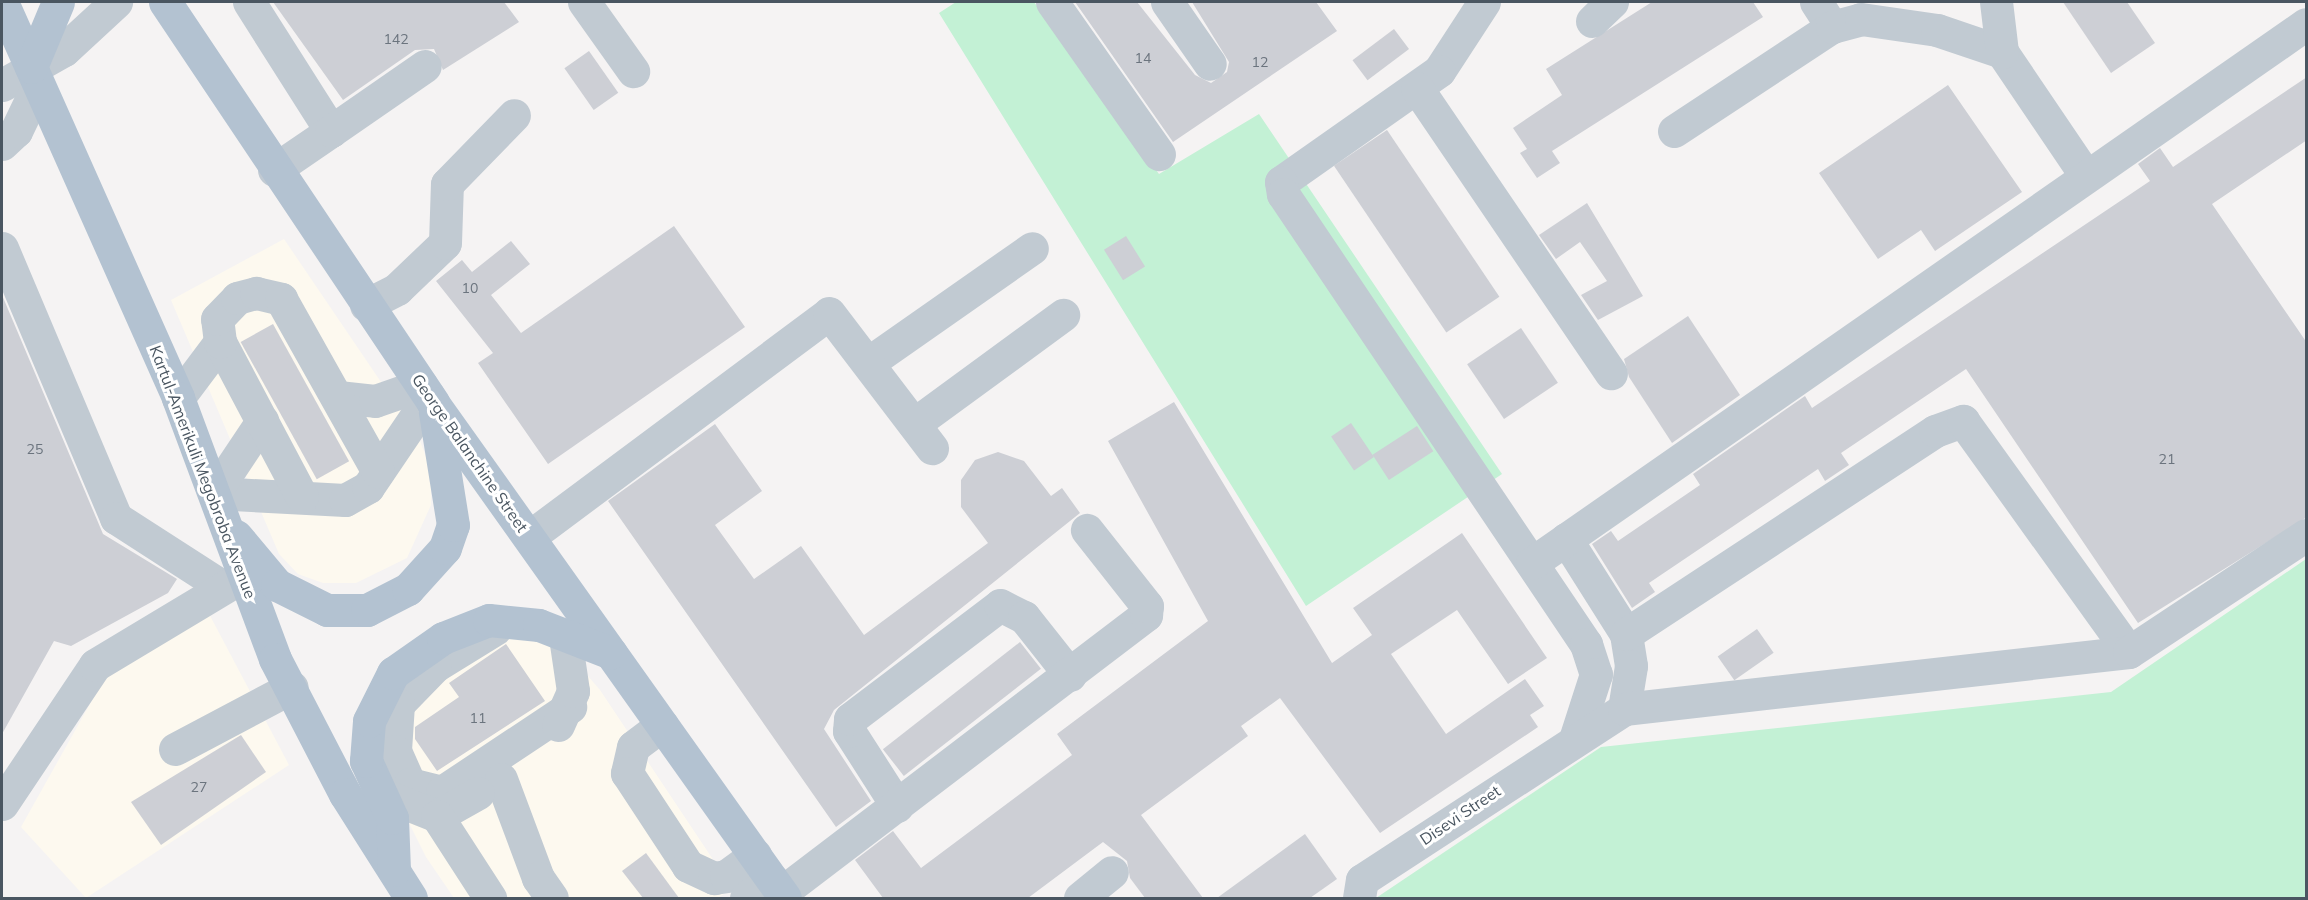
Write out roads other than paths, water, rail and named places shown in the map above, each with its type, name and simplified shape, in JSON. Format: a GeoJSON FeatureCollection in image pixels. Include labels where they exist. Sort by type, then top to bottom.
{"type":"FeatureCollection","features":[{"type":"Feature","properties":{"kind":"main road","name":"Kartul-Amerikuli Megobroba Avenue"},"geometry":{"type":"LineString","coordinates":[[2,2],[178,399],[225,523],[231,581],[292,687],[334,776],[403,885]]}},
{"type":"Feature","properties":{"kind":"main road"},"geometry":{"type":"LineString","coordinates":[[35,76],[58,2]]}},
{"type":"Feature","properties":{"kind":"main road","name":"George Balanchine Street"},"geometry":{"type":"LineString","coordinates":[[165,2],[274,170],[366,305],[662,724],[768,885]]}},
{"type":"Feature","properties":{"kind":"main road"},"geometry":{"type":"LineString","coordinates":[[225,523],[277,585],[327,610],[367,610],[408,590],[427,574],[453,525],[428,395]]}},
{"type":"Feature","properties":{"kind":"main road"},"geometry":{"type":"LineString","coordinates":[[403,885],[392,818],[366,761],[369,721],[393,673],[470,625],[516,620],[611,653]]}},
{"type":"Feature","properties":{"kind":"street"},"geometry":{"type":"LineString","coordinates":[[2,85],[35,76],[116,2]]}},
{"type":"Feature","properties":{"kind":"street"},"geometry":{"type":"LineString","coordinates":[[249,2],[331,131]]}},
{"type":"Feature","properties":{"kind":"street"},"geometry":{"type":"LineString","coordinates":[[584,2],[633,71]]}},
{"type":"Feature","properties":{"kind":"street"},"geometry":{"type":"LineString","coordinates":[[1052,2],[1159,154]]}},
{"type":"Feature","properties":{"kind":"street"},"geometry":{"type":"LineString","coordinates":[[1167,2],[1210,64]]}},
{"type":"Feature","properties":{"kind":"street"},"geometry":{"type":"LineString","coordinates":[[1484,2],[1439,71],[1417,88],[1286,174],[1284,194],[1586,644],[1596,674],[1575,739]]}},
{"type":"Feature","properties":{"kind":"street"},"geometry":{"type":"LineString","coordinates":[[1996,2],[2002,52],[2086,176]]}},
{"type":"Feature","properties":{"kind":"street"},"geometry":{"type":"LineString","coordinates":[[1674,131],[1824,14],[1861,19],[1891,14],[2002,52]]}},
{"type":"Feature","properties":{"kind":"street"},"geometry":{"type":"LineString","coordinates":[[1532,563],[2307,24]]}},
{"type":"Feature","properties":{"kind":"street"},"geometry":{"type":"LineString","coordinates":[[274,170],[425,66]]}},
{"type":"Feature","properties":{"kind":"street"},"geometry":{"type":"LineString","coordinates":[[2,144],[16,131],[35,76]]}},
{"type":"Feature","properties":{"kind":"street"},"geometry":{"type":"LineString","coordinates":[[1417,88],[1611,373]]}},
{"type":"Feature","properties":{"kind":"street"},"geometry":{"type":"LineString","coordinates":[[366,305],[397,289],[445,243],[447,184],[514,115]]}},
{"type":"Feature","properties":{"kind":"street"},"geometry":{"type":"LineString","coordinates":[[2,248],[116,518],[231,581],[95,666],[2,804]]}},
{"type":"Feature","properties":{"kind":"street"},"geometry":{"type":"LineString","coordinates":[[868,363],[1032,248]]}},
{"type":"Feature","properties":{"kind":"street"},"geometry":{"type":"LineString","coordinates":[[302,497],[220,342],[217,319],[237,298],[256,293],[281,299],[338,396],[378,472]]}},
{"type":"Feature","properties":{"kind":"street"},"geometry":{"type":"LineString","coordinates":[[529,537],[829,313],[923,436],[1064,315]]}},
{"type":"Feature","properties":{"kind":"street"},"geometry":{"type":"LineString","coordinates":[[178,399],[220,342]]}},
{"type":"Feature","properties":{"kind":"street"},"geometry":{"type":"LineString","coordinates":[[338,396],[375,401],[428,395]]}},
{"type":"Feature","properties":{"kind":"street"},"geometry":{"type":"LineString","coordinates":[[214,493],[345,500],[368,487],[428,395]]}},
{"type":"Feature","properties":{"kind":"street"},"geometry":{"type":"LineString","coordinates":[[214,493],[262,421]]}},
{"type":"Feature","properties":{"kind":"street"},"geometry":{"type":"LineString","coordinates":[[1626,634],[1935,431],[1962,422],[2129,652]]}},
{"type":"Feature","properties":{"kind":"street"},"geometry":{"type":"LineString","coordinates":[[662,724],[633,747],[627,773],[688,866],[714,878],[726,876],[768,885],[897,806],[1146,615],[1147,606],[1087,530]]}},
{"type":"Feature","properties":{"kind":"street"},"geometry":{"type":"LineString","coordinates":[[1566,539],[1626,634],[1631,666],[1623,708],[2129,652],[2307,536]]}},
{"type":"Feature","properties":{"kind":"street"},"geometry":{"type":"LineString","coordinates":[[897,806],[849,731],[850,719],[1000,605],[1024,617],[1070,675]]}},
{"type":"Feature","properties":{"kind":"street"},"geometry":{"type":"LineString","coordinates":[[516,620],[466,643],[413,683],[393,724],[399,770],[410,784],[442,792],[570,706]]}},
{"type":"Feature","properties":{"kind":"street"},"geometry":{"type":"LineString","coordinates":[[378,790],[417,812],[437,816],[501,778],[534,753],[570,706],[565,637]]}},
{"type":"Feature","properties":{"kind":"street"},"geometry":{"type":"LineString","coordinates":[[175,749],[292,687]]}},
{"type":"Feature","properties":{"kind":"street","name":"Disevi Street"},"geometry":{"type":"LineString","coordinates":[[1359,898],[1362,880],[1623,708]]}},
{"type":"Feature","properties":{"kind":"street"},"geometry":{"type":"LineString","coordinates":[[501,778],[538,878],[552,898]]}},
{"type":"Feature","properties":{"kind":"street"},"geometry":{"type":"LineString","coordinates":[[437,816],[490,898]]}},
{"type":"Feature","properties":{"kind":"street"},"geometry":{"type":"LineString","coordinates":[[1080,898],[1113,872]]}}]}
